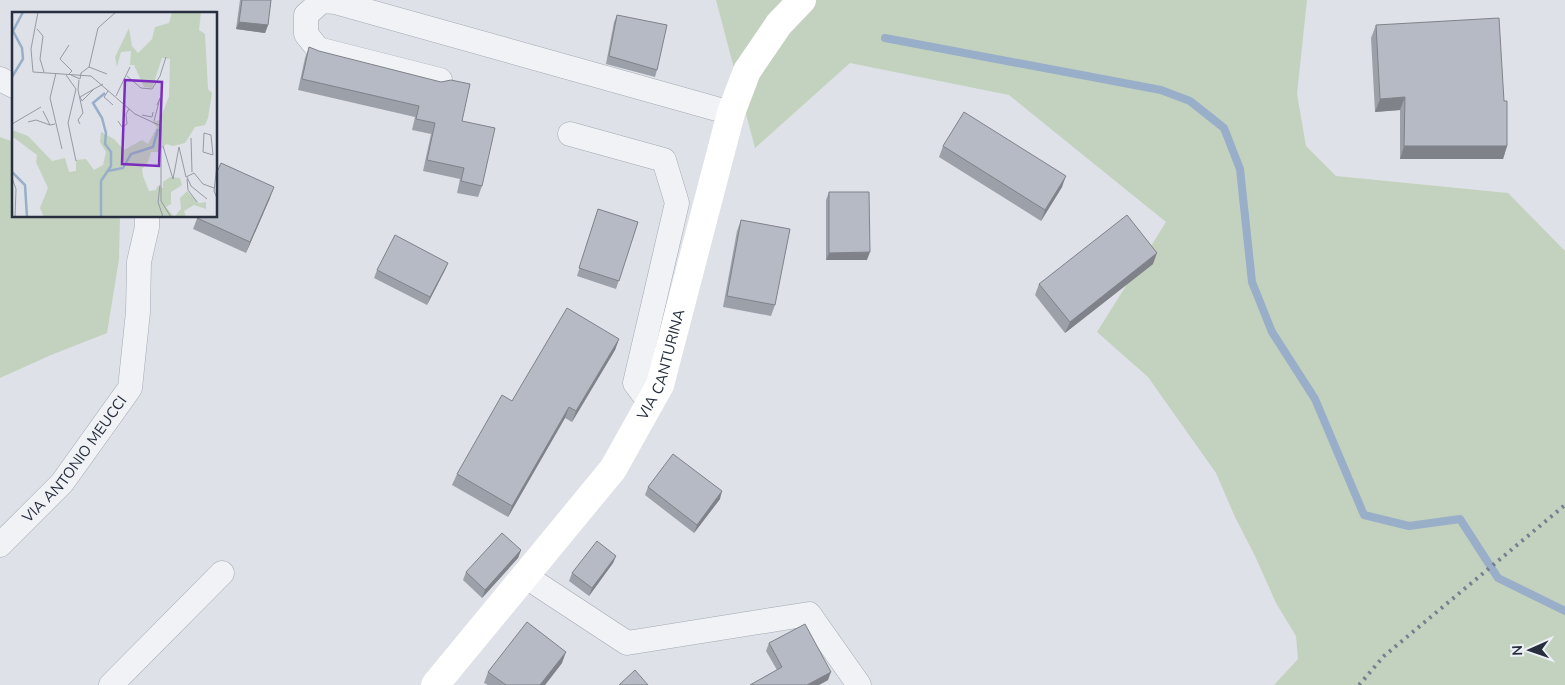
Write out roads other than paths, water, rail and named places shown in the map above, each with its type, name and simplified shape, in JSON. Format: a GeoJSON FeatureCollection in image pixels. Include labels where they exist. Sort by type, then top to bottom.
{"type":"FeatureCollection","features":[{"type":"Feature","properties":{"kind":"main road","name":"VIA CANTURINA"},"geometry":{"type":"LineString","coordinates":[[435,685],[613,469],[660,385],[731,113],[746,71],[779,24],[802,0]]}},
{"type":"Feature","properties":{"kind":"street"},"geometry":{"type":"LineString","coordinates":[[440,80],[318,49],[306,34],[306,15],[322,2],[335,2],[731,113]]}},
{"type":"Feature","properties":{"kind":"street"},"geometry":{"type":"LineString","coordinates":[[0,79],[12,85]]}},
{"type":"Feature","properties":{"kind":"street"},"geometry":{"type":"LineString","coordinates":[[570,134],[664,160],[677,203],[635,383],[650,403]]}},
{"type":"Feature","properties":{"kind":"street","name":"VIA ANTONIO MEUCCI"},"geometry":{"type":"LineString","coordinates":[[0,544],[62,483],[130,388],[138,312],[139,262],[147,227],[147,218]]}},
{"type":"Feature","properties":{"kind":"street"},"geometry":{"type":"LineString","coordinates":[[111,685],[222,573]]}},
{"type":"Feature","properties":{"kind":"street"},"geometry":{"type":"LineString","coordinates":[[525,576],[627,643],[809,614],[859,685]]}},
{"type":"Feature","properties":{"kind":"waterway"},"geometry":{"type":"LineString","coordinates":[[885,38],[1161,90],[1190,101],[1224,128],[1240,169],[1252,282],[1272,332],[1315,399],[1364,515],[1409,526],[1460,519],[1498,578],[1565,611]]}},
{"type":"Feature","properties":{"kind":"railway"},"geometry":{"type":"LineString","coordinates":[[1359,685],[1384,656],[1565,505]]}}]}
